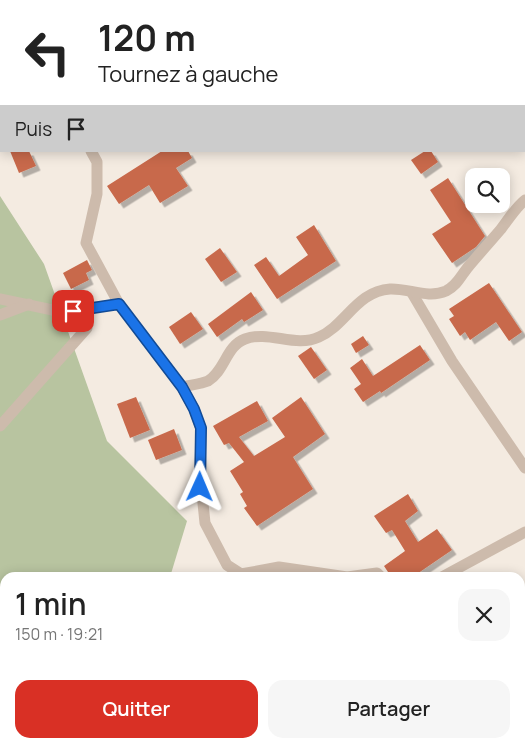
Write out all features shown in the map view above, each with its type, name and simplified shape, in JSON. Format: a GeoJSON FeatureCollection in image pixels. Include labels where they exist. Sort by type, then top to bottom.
{"type":"FeatureCollection","features":[{"type":"Feature","properties":{"kind":"street"},"geometry":{"type":"LineString","coordinates":[[92,152],[97,162],[97,194],[86,243],[119,304],[182,387],[201,428],[200,474],[205,522],[227,565],[233,572]]}},
{"type":"Feature","properties":{"kind":"street"},"geometry":{"type":"LineString","coordinates":[[182,387],[206,381],[216,374],[229,352],[242,340],[254,336],[291,341],[313,340],[322,336],[359,302],[372,295],[390,289],[428,294],[445,291],[459,282],[467,268],[525,200]]}},
{"type":"Feature","properties":{"kind":"street"},"geometry":{"type":"LineString","coordinates":[[412,292],[452,361],[525,468]]}},
{"type":"Feature","properties":{"kind":"street"},"geometry":{"type":"LineString","coordinates":[[0,299],[29,304],[47,311],[62,312],[119,304]]}},
{"type":"Feature","properties":{"kind":"street"},"geometry":{"type":"LineString","coordinates":[[0,315],[29,304]]}},
{"type":"Feature","properties":{"kind":"street"},"geometry":{"type":"LineString","coordinates":[[0,426],[88,328],[84,310]]}},
{"type":"Feature","properties":{"kind":"street"},"geometry":{"type":"LineString","coordinates":[[451,572],[525,532]]}},
{"type":"Feature","properties":{"kind":"street"},"geometry":{"type":"LineString","coordinates":[[253,572],[279,567],[313,572]]}},
{"type":"Feature","properties":{"kind":"green space"},"geometry":{"type":"Polygon","coordinates":[[[0,196],[44,264],[107,441],[187,521],[172,572],[0,572],[0,196]]]}},
{"type":"Feature","properties":{"kind":"building"},"geometry":{"type":"Polygon","coordinates":[[[10,152],[29,152],[36,166],[19,173],[10,152]]]}},
{"type":"Feature","properties":{"kind":"building"},"geometry":{"type":"Polygon","coordinates":[[[160,152],[189,152],[192,158],[176,168],[188,186],[160,203],[149,185],[119,204],[107,186],[160,152]]]}},
{"type":"Feature","properties":{"kind":"building"},"geometry":{"type":"Polygon","coordinates":[[[423,152],[432,152],[438,162],[421,174],[411,160],[423,152]]]}},
{"type":"Feature","properties":{"kind":"building"},"geometry":{"type":"Polygon","coordinates":[[[448,178],[465,205],[465,213],[470,213],[485,236],[476,247],[452,263],[432,234],[451,222],[430,190],[448,178]]]}},
{"type":"Feature","properties":{"kind":"building"},"geometry":{"type":"Polygon","coordinates":[[[314,225],[336,261],[277,299],[254,265],[266,257],[279,276],[308,255],[296,237],[314,225]]]}},
{"type":"Feature","properties":{"kind":"building"},"geometry":{"type":"Polygon","coordinates":[[[220,248],[237,272],[221,282],[205,259],[220,248]]]}},
{"type":"Feature","properties":{"kind":"building"},"geometry":{"type":"Polygon","coordinates":[[[87,260],[92,270],[86,273],[89,280],[71,289],[63,273],[87,260]]]}},
{"type":"Feature","properties":{"kind":"building"},"geometry":{"type":"Polygon","coordinates":[[[489,283],[522,332],[509,341],[496,322],[470,340],[465,332],[460,336],[449,319],[454,316],[449,309],[489,283]]]}},
{"type":"Feature","properties":{"kind":"building"},"geometry":{"type":"Polygon","coordinates":[[[251,292],[263,310],[244,322],[242,319],[217,337],[208,324],[251,292]]]}},
{"type":"Feature","properties":{"kind":"building"},"geometry":{"type":"Polygon","coordinates":[[[191,312],[203,329],[180,344],[169,327],[191,312]]]}},
{"type":"Feature","properties":{"kind":"building"},"geometry":{"type":"Polygon","coordinates":[[[363,336],[369,345],[356,353],[351,344],[363,336]]]}},
{"type":"Feature","properties":{"kind":"building"},"geometry":{"type":"Polygon","coordinates":[[[420,345],[430,360],[381,393],[380,391],[363,402],[354,389],[361,384],[350,368],[362,359],[373,376],[420,345]]]}},
{"type":"Feature","properties":{"kind":"building"},"geometry":{"type":"Polygon","coordinates":[[[311,347],[327,370],[314,379],[298,356],[311,347]]]}},
{"type":"Feature","properties":{"kind":"building"},"geometry":{"type":"Polygon","coordinates":[[[136,397],[150,430],[130,438],[117,404],[136,397]]]}},
{"type":"Feature","properties":{"kind":"building"},"geometry":{"type":"Polygon","coordinates":[[[301,397],[325,434],[293,457],[313,489],[257,526],[244,508],[247,506],[240,494],[243,492],[230,471],[244,462],[229,443],[224,445],[213,426],[257,401],[268,421],[239,437],[254,456],[285,437],[272,418],[301,397]]]}},
{"type":"Feature","properties":{"kind":"building"},"geometry":{"type":"Polygon","coordinates":[[[174,429],[182,450],[156,460],[148,440],[174,429]]]}},
{"type":"Feature","properties":{"kind":"building"},"geometry":{"type":"Polygon","coordinates":[[[408,494],[418,511],[405,521],[418,542],[437,529],[452,550],[420,572],[388,572],[384,566],[405,551],[392,530],[386,533],[374,516],[408,494]]]}},
{"type":"Feature","properties":{"kind":"route"},"geometry":{"type":"LineString","coordinates":[[73,311],[119,304],[182,387],[194,409],[201,428],[200,487]]}}]}
